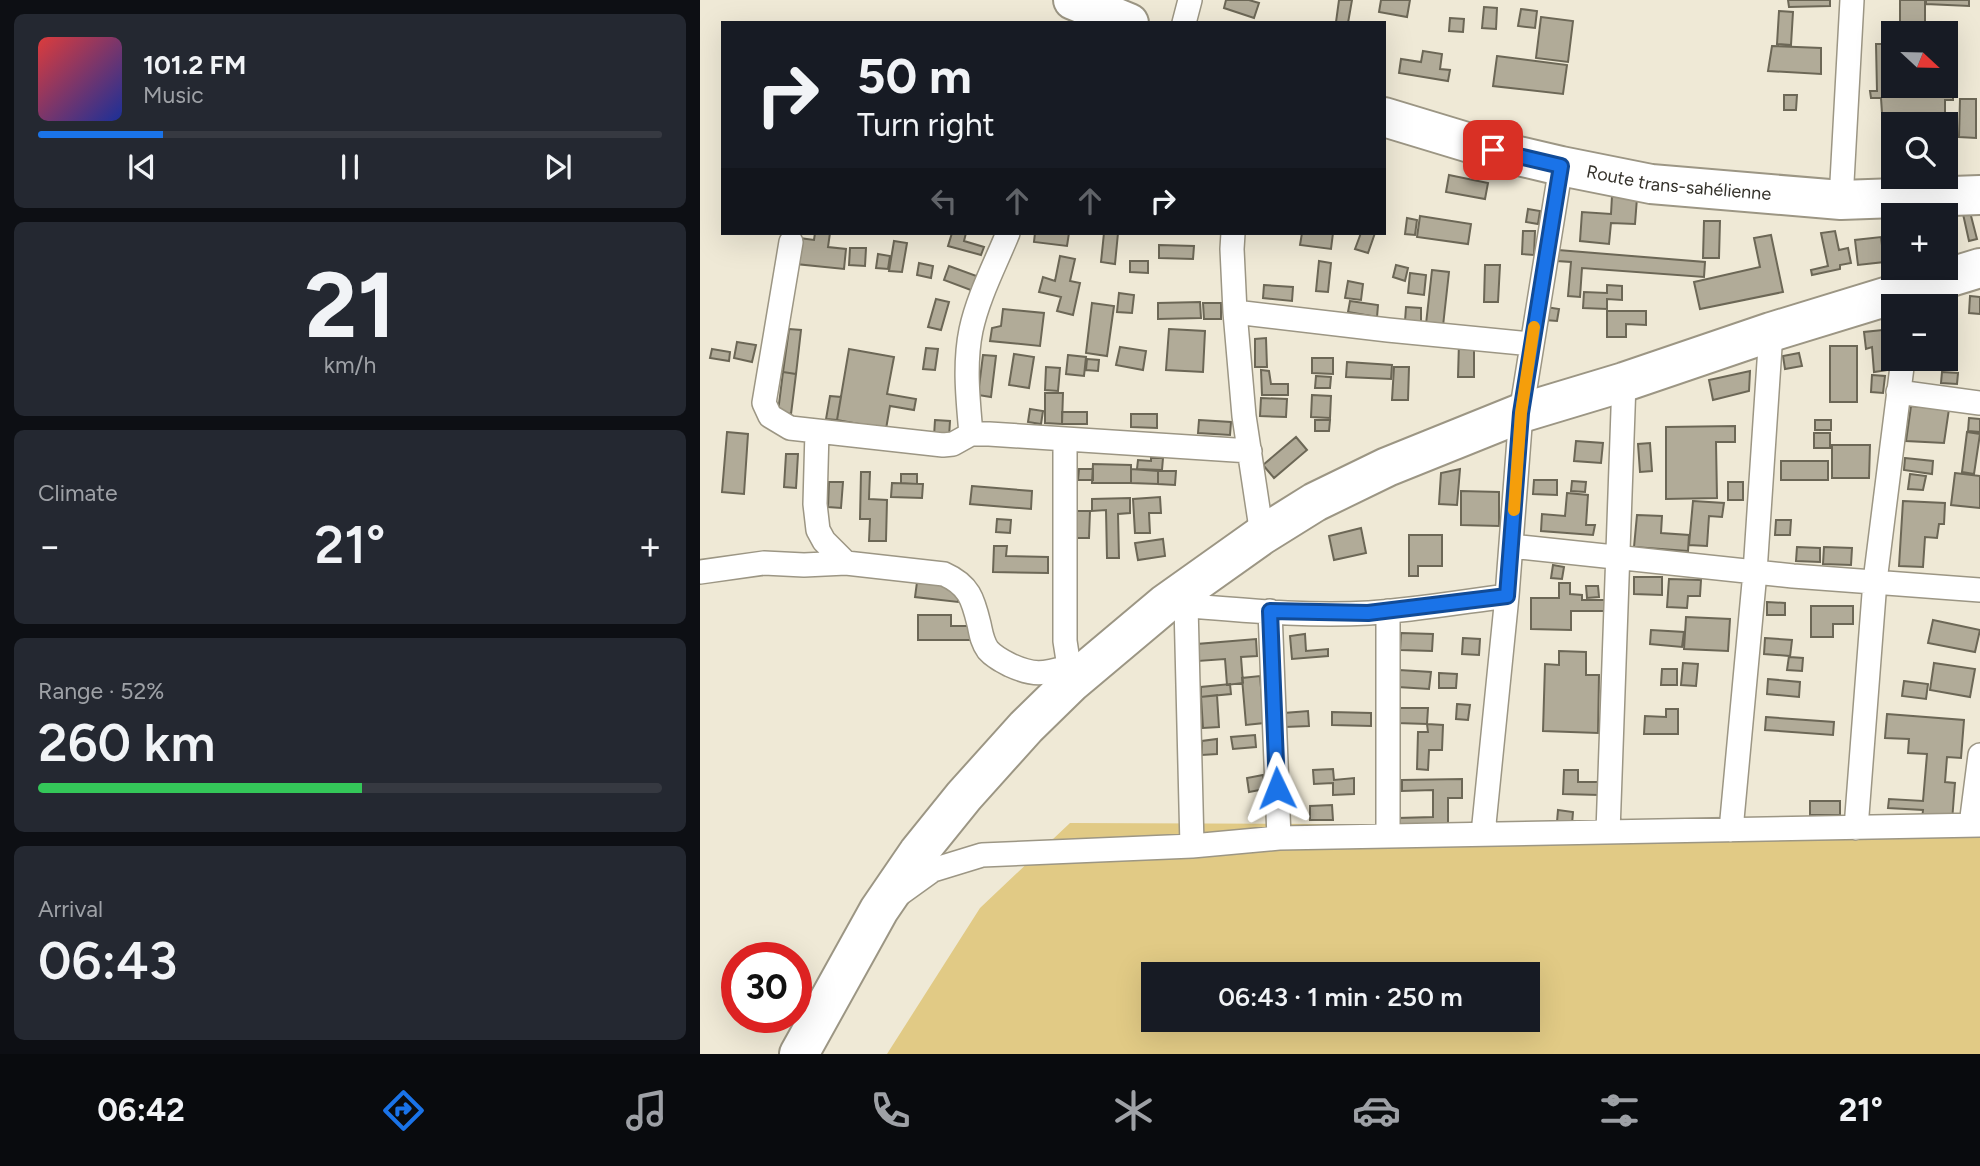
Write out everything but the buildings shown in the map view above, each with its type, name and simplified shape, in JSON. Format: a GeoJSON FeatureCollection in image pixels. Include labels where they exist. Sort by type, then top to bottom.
{"type":"FeatureCollection","features":[{"type":"Feature","properties":{"kind":"highway"},"geometry":{"type":"LineString","coordinates":[[1078,9],[1122,21]]}},
{"type":"Feature","properties":{"kind":"highway","name":"Route trans-sahélienne"},"geometry":{"type":"LineString","coordinates":[[1386,118],[1493,150],[1651,184],[1841,200],[1980,195]]}},
{"type":"Feature","properties":{"kind":"highway"},"geometry":{"type":"LineString","coordinates":[[1921,294],[1980,268]]}},
{"type":"Feature","properties":{"kind":"highway"},"geometry":{"type":"LineString","coordinates":[[799,1054],[879,910],[918,853],[1069,675],[1176,605],[1262,535],[1315,502],[1387,467],[1521,413],[1624,382],[1771,332],[1881,305]]}},
{"type":"Feature","properties":{"kind":"street"},"geometry":{"type":"LineString","coordinates":[[1184,21],[1189,0]]}},
{"type":"Feature","properties":{"kind":"street"},"geometry":{"type":"LineString","coordinates":[[1841,200],[1852,0]]}},
{"type":"Feature","properties":{"kind":"street"},"geometry":{"type":"LineString","coordinates":[[1483,834],[1507,596],[1521,413],[1561,166]]}},
{"type":"Feature","properties":{"kind":"street"},"geometry":{"type":"LineString","coordinates":[[971,434],[967,368],[970,333],[975,313],[1007,235]]}},
{"type":"Feature","properties":{"kind":"street"},"geometry":{"type":"LineString","coordinates":[[1233,235],[1235,312],[1244,416],[1262,535]]}},
{"type":"Feature","properties":{"kind":"street"},"geometry":{"type":"LineString","coordinates":[[791,242],[764,403],[770,416],[790,428],[943,445],[953,444],[971,434],[1250,451]]}},
{"type":"Feature","properties":{"kind":"street"},"geometry":{"type":"LineString","coordinates":[[1235,312],[1531,344]]}},
{"type":"Feature","properties":{"kind":"street"},"geometry":{"type":"LineString","coordinates":[[1731,830],[1755,572],[1771,332]]}},
{"type":"Feature","properties":{"kind":"street"},"geometry":{"type":"LineString","coordinates":[[1856,828],[1875,582],[1901,371]]}},
{"type":"Feature","properties":{"kind":"street"},"geometry":{"type":"LineString","coordinates":[[1608,832],[1624,382]]}},
{"type":"Feature","properties":{"kind":"street"},"geometry":{"type":"LineString","coordinates":[[1898,392],[1980,403]]}},
{"type":"Feature","properties":{"kind":"street"},"geometry":{"type":"LineString","coordinates":[[817,431],[815,504],[818,530],[824,541],[846,563]]}},
{"type":"Feature","properties":{"kind":"street"},"geometry":{"type":"LineString","coordinates":[[700,572],[764,563],[846,563],[944,575],[961,583],[970,595],[982,638],[987,649],[997,658],[1034,674],[1069,675],[1064,604],[1065,439]]}},
{"type":"Feature","properties":{"kind":"street"},"geometry":{"type":"LineString","coordinates":[[1511,546],[1755,572],[1980,590]]}},
{"type":"Feature","properties":{"kind":"street"},"geometry":{"type":"LineString","coordinates":[[1192,846],[1176,605],[1334,613],[1388,611],[1507,596]]}},
{"type":"Feature","properties":{"kind":"street"},"geometry":{"type":"LineString","coordinates":[[1270,611],[1279,838]]}},
{"type":"Feature","properties":{"kind":"street"},"geometry":{"type":"LineString","coordinates":[[1388,611],[1388,836]]}},
{"type":"Feature","properties":{"kind":"street"},"geometry":{"type":"LineString","coordinates":[[879,910],[933,870],[982,855],[1192,846],[1279,838],[1976,825],[1980,755]]}},
{"type":"Feature","properties":{"kind":"shaded area"},"geometry":{"type":"Polygon","coordinates":[[[1070,823],[1980,823],[1980,1054],[887,1054],[980,908],[1070,823]]]}},
{"type":"Feature","properties":{"kind":"slow traffic"},"geometry":{"type":"LineString","coordinates":[[1514,510],[1521,413],[1534,327]]}},
{"type":"Feature","properties":{"kind":"route"},"geometry":{"type":"LineString","coordinates":[[1277,788],[1270,611],[1368,613],[1507,596],[1521,413],[1561,166],[1493,150]]}}]}
